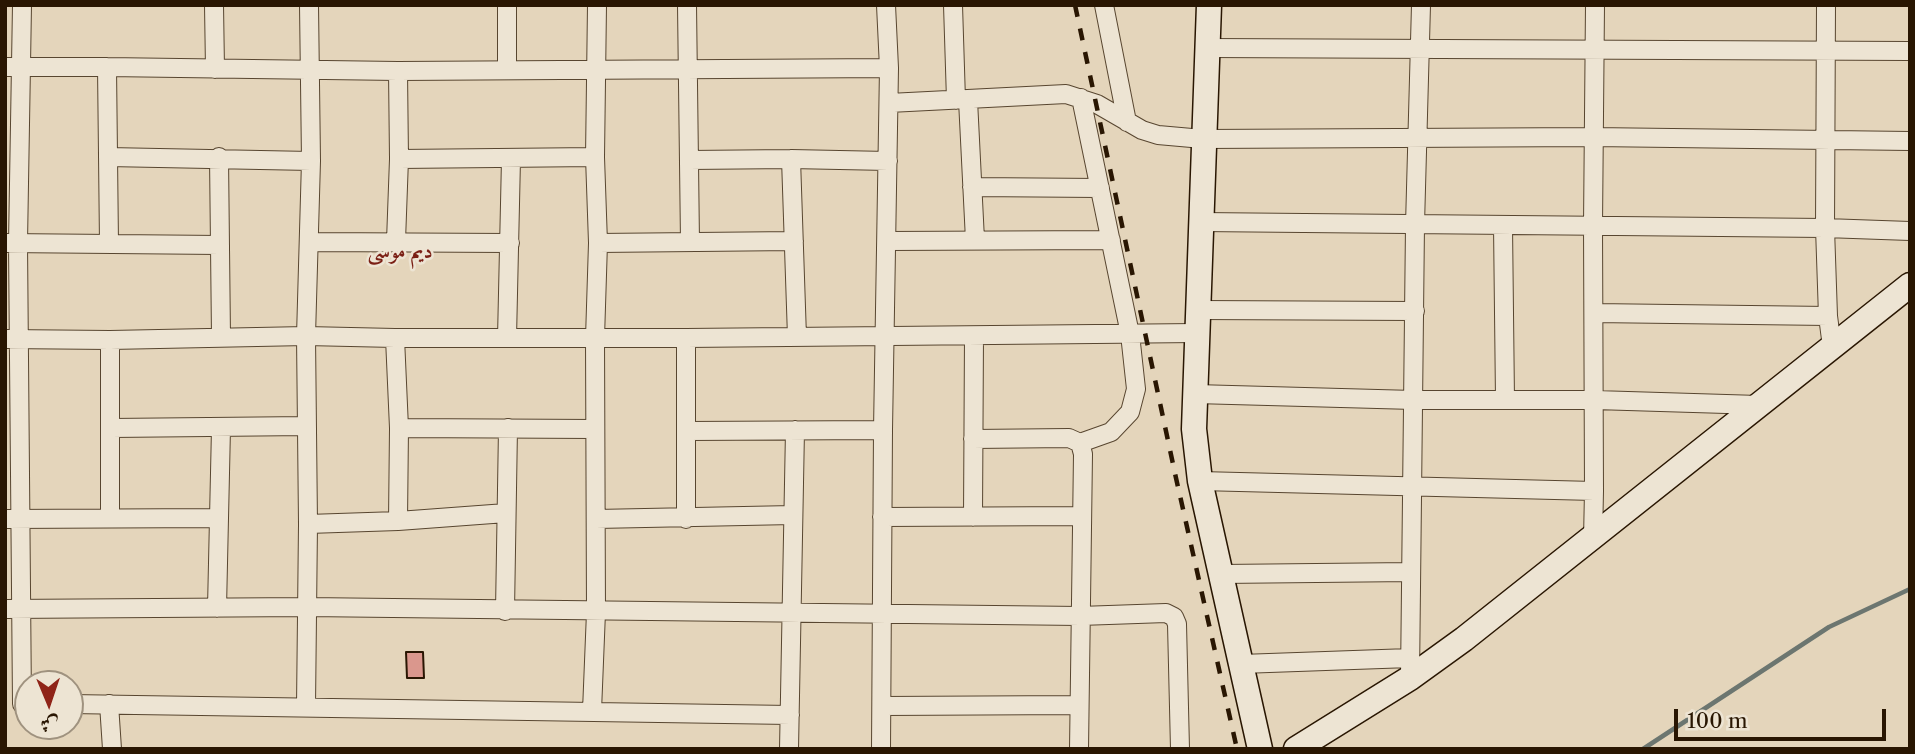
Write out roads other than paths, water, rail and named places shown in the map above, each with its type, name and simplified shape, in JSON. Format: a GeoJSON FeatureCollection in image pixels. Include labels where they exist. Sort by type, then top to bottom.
{"type":"FeatureCollection","features":[{"type":"Feature","properties":{"kind":"street"},"geometry":{"type":"LineString","coordinates":[[16,670],[13,609],[12,426],[13,67],[22,5]]}},
{"type":"Feature","properties":{"kind":"street"},"geometry":{"type":"LineString","coordinates":[[214,5],[215,69]]}},
{"type":"Feature","properties":{"kind":"street"},"geometry":{"type":"LineString","coordinates":[[306,706],[306,336],[311,161],[309,5]]}},
{"type":"Feature","properties":{"kind":"street"},"geometry":{"type":"LineString","coordinates":[[507,5],[507,70]]}},
{"type":"Feature","properties":{"kind":"street"},"geometry":{"type":"LineString","coordinates":[[592,711],[596,612],[597,5]]}},
{"type":"Feature","properties":{"kind":"street"},"geometry":{"type":"LineString","coordinates":[[687,5],[690,242]]}},
{"type":"Feature","properties":{"kind":"street"},"geometry":{"type":"LineString","coordinates":[[881,749],[884,337],[889,103],[886,5]]}},
{"type":"Feature","properties":{"kind":"street"},"geometry":{"type":"LineString","coordinates":[[953,5],[975,240]]}},
{"type":"Feature","properties":{"kind":"street"},"geometry":{"type":"LineString","coordinates":[[1104,5],[1128,122]]}},
{"type":"Feature","properties":{"kind":"street"},"geometry":{"type":"LineString","coordinates":[[1209,5],[1194,429],[1200,481],[1260,749]]}},
{"type":"Feature","properties":{"kind":"street"},"geometry":{"type":"LineString","coordinates":[[1410,668],[1415,226],[1421,5]]}},
{"type":"Feature","properties":{"kind":"street"},"geometry":{"type":"LineString","coordinates":[[1592,539],[1595,400],[1595,5]]}},
{"type":"Feature","properties":{"kind":"street"},"geometry":{"type":"LineString","coordinates":[[1826,5],[1825,228],[1828,316],[1832,347]]}},
{"type":"Feature","properties":{"kind":"street"},"geometry":{"type":"LineString","coordinates":[[1207,48],[1910,51]]}},
{"type":"Feature","properties":{"kind":"street"},"geometry":{"type":"LineString","coordinates":[[107,66],[109,244]]}},
{"type":"Feature","properties":{"kind":"street"},"geometry":{"type":"LineString","coordinates":[[13,67],[398,71],[889,68]]}},
{"type":"Feature","properties":{"kind":"street"},"geometry":{"type":"LineString","coordinates":[[397,241],[398,71]]}},
{"type":"Feature","properties":{"kind":"street"},"geometry":{"type":"LineString","coordinates":[[889,103],[1066,94],[1081,98],[1158,135],[1203,139],[1418,136],[1910,141]]}},
{"type":"Feature","properties":{"kind":"street"},"geometry":{"type":"LineString","coordinates":[[974,439],[1069,438],[1080,443],[1111,432],[1130,412],[1136,389],[1129,334],[1081,98]]}},
{"type":"Feature","properties":{"kind":"street"},"geometry":{"type":"LineString","coordinates":[[108,157],[219,157],[311,161]]}},
{"type":"Feature","properties":{"kind":"street"},"geometry":{"type":"LineString","coordinates":[[219,157],[221,337]]}},
{"type":"Feature","properties":{"kind":"street"},"geometry":{"type":"LineString","coordinates":[[399,159],[595,157]]}},
{"type":"Feature","properties":{"kind":"street"},"geometry":{"type":"LineString","coordinates":[[507,338],[511,159]]}},
{"type":"Feature","properties":{"kind":"street"},"geometry":{"type":"LineString","coordinates":[[792,159],[797,337]]}},
{"type":"Feature","properties":{"kind":"street"},"geometry":{"type":"LineString","coordinates":[[689,160],[888,161]]}},
{"type":"Feature","properties":{"kind":"street"},"geometry":{"type":"LineString","coordinates":[[972,187],[1100,187]]}},
{"type":"Feature","properties":{"kind":"street"},"geometry":{"type":"LineString","coordinates":[[1200,222],[1910,231]]}},
{"type":"Feature","properties":{"kind":"street"},"geometry":{"type":"LineString","coordinates":[[1503,225],[1505,400]]}},
{"type":"Feature","properties":{"kind":"street"},"geometry":{"type":"LineString","coordinates":[[887,241],[1111,240]]}},
{"type":"Feature","properties":{"kind":"street"},"geometry":{"type":"LineString","coordinates":[[598,243],[794,241]]}},
{"type":"Feature","properties":{"kind":"street"},"geometry":{"type":"LineString","coordinates":[[310,242],[510,243]]}},
{"type":"Feature","properties":{"kind":"street"},"geometry":{"type":"LineString","coordinates":[[12,243],[220,245]]}},
{"type":"Feature","properties":{"kind":"street"},"geometry":{"type":"LineString","coordinates":[[1296,749],[1410,668],[1497,614],[1910,285]]}},
{"type":"Feature","properties":{"kind":"street"},"geometry":{"type":"LineString","coordinates":[[12,339],[1129,334],[1197,322],[1415,311]]}},
{"type":"Feature","properties":{"kind":"street"},"geometry":{"type":"LineString","coordinates":[[1594,313],[1828,316]]}},
{"type":"Feature","properties":{"kind":"street"},"geometry":{"type":"LineString","coordinates":[[973,517],[974,336]]}},
{"type":"Feature","properties":{"kind":"street"},"geometry":{"type":"LineString","coordinates":[[395,338],[398,521]]}},
{"type":"Feature","properties":{"kind":"street"},"geometry":{"type":"LineString","coordinates":[[685,338],[686,519]]}},
{"type":"Feature","properties":{"kind":"street"},"geometry":{"type":"LineString","coordinates":[[110,340],[110,518]]}},
{"type":"Feature","properties":{"kind":"street"},"geometry":{"type":"LineString","coordinates":[[1195,394],[1759,405]]}},
{"type":"Feature","properties":{"kind":"street"},"geometry":{"type":"LineString","coordinates":[[111,428],[307,426]]}},
{"type":"Feature","properties":{"kind":"street"},"geometry":{"type":"LineString","coordinates":[[217,608],[221,428]]}},
{"type":"Feature","properties":{"kind":"street"},"geometry":{"type":"LineString","coordinates":[[398,428],[595,429]]}},
{"type":"Feature","properties":{"kind":"street"},"geometry":{"type":"LineString","coordinates":[[505,611],[508,428]]}},
{"type":"Feature","properties":{"kind":"street"},"geometry":{"type":"LineString","coordinates":[[687,431],[883,429]]}},
{"type":"Feature","properties":{"kind":"street"},"geometry":{"type":"LineString","coordinates":[[789,749],[795,430]]}},
{"type":"Feature","properties":{"kind":"street"},"geometry":{"type":"LineString","coordinates":[[1079,749],[1083,454],[1080,443]]}},
{"type":"Feature","properties":{"kind":"street"},"geometry":{"type":"LineString","coordinates":[[1200,481],[1594,491]]}},
{"type":"Feature","properties":{"kind":"street"},"geometry":{"type":"LineString","coordinates":[[308,524],[506,513]]}},
{"type":"Feature","properties":{"kind":"street"},"geometry":{"type":"LineString","coordinates":[[596,519],[793,515]]}},
{"type":"Feature","properties":{"kind":"street"},"geometry":{"type":"LineString","coordinates":[[882,517],[1082,516]]}},
{"type":"Feature","properties":{"kind":"street"},"geometry":{"type":"LineString","coordinates":[[13,519],[218,518]]}},
{"type":"Feature","properties":{"kind":"street"},"geometry":{"type":"LineString","coordinates":[[1221,574],[1411,572]]}},
{"type":"Feature","properties":{"kind":"street"},"geometry":{"type":"LineString","coordinates":[[13,609],[307,607],[1080,616],[1166,613],[1174,617],[1177,624],[1180,749]]}},
{"type":"Feature","properties":{"kind":"street"},"geometry":{"type":"LineString","coordinates":[[1241,664],[1410,668]]}},
{"type":"Feature","properties":{"kind":"street"},"geometry":{"type":"LineString","coordinates":[[84,704],[790,715]]}},
{"type":"Feature","properties":{"kind":"street"},"geometry":{"type":"LineString","coordinates":[[109,704],[112,749]]}},
{"type":"Feature","properties":{"kind":"street"},"geometry":{"type":"LineString","coordinates":[[882,706],[1078,705]]}},
{"type":"Feature","properties":{"kind":"waterway"},"geometry":{"type":"LineString","coordinates":[[1643,749],[1829,627],[1910,589]]}},
{"type":"Feature","properties":{"kind":"railway"},"geometry":{"type":"LineString","coordinates":[[1075,5],[1237,749]]}},
{"type":"Feature","properties":{"kind":"district","name":"ديم موسى"},"geometry":{"type":"Point","coordinates":[400,252]}}]}
